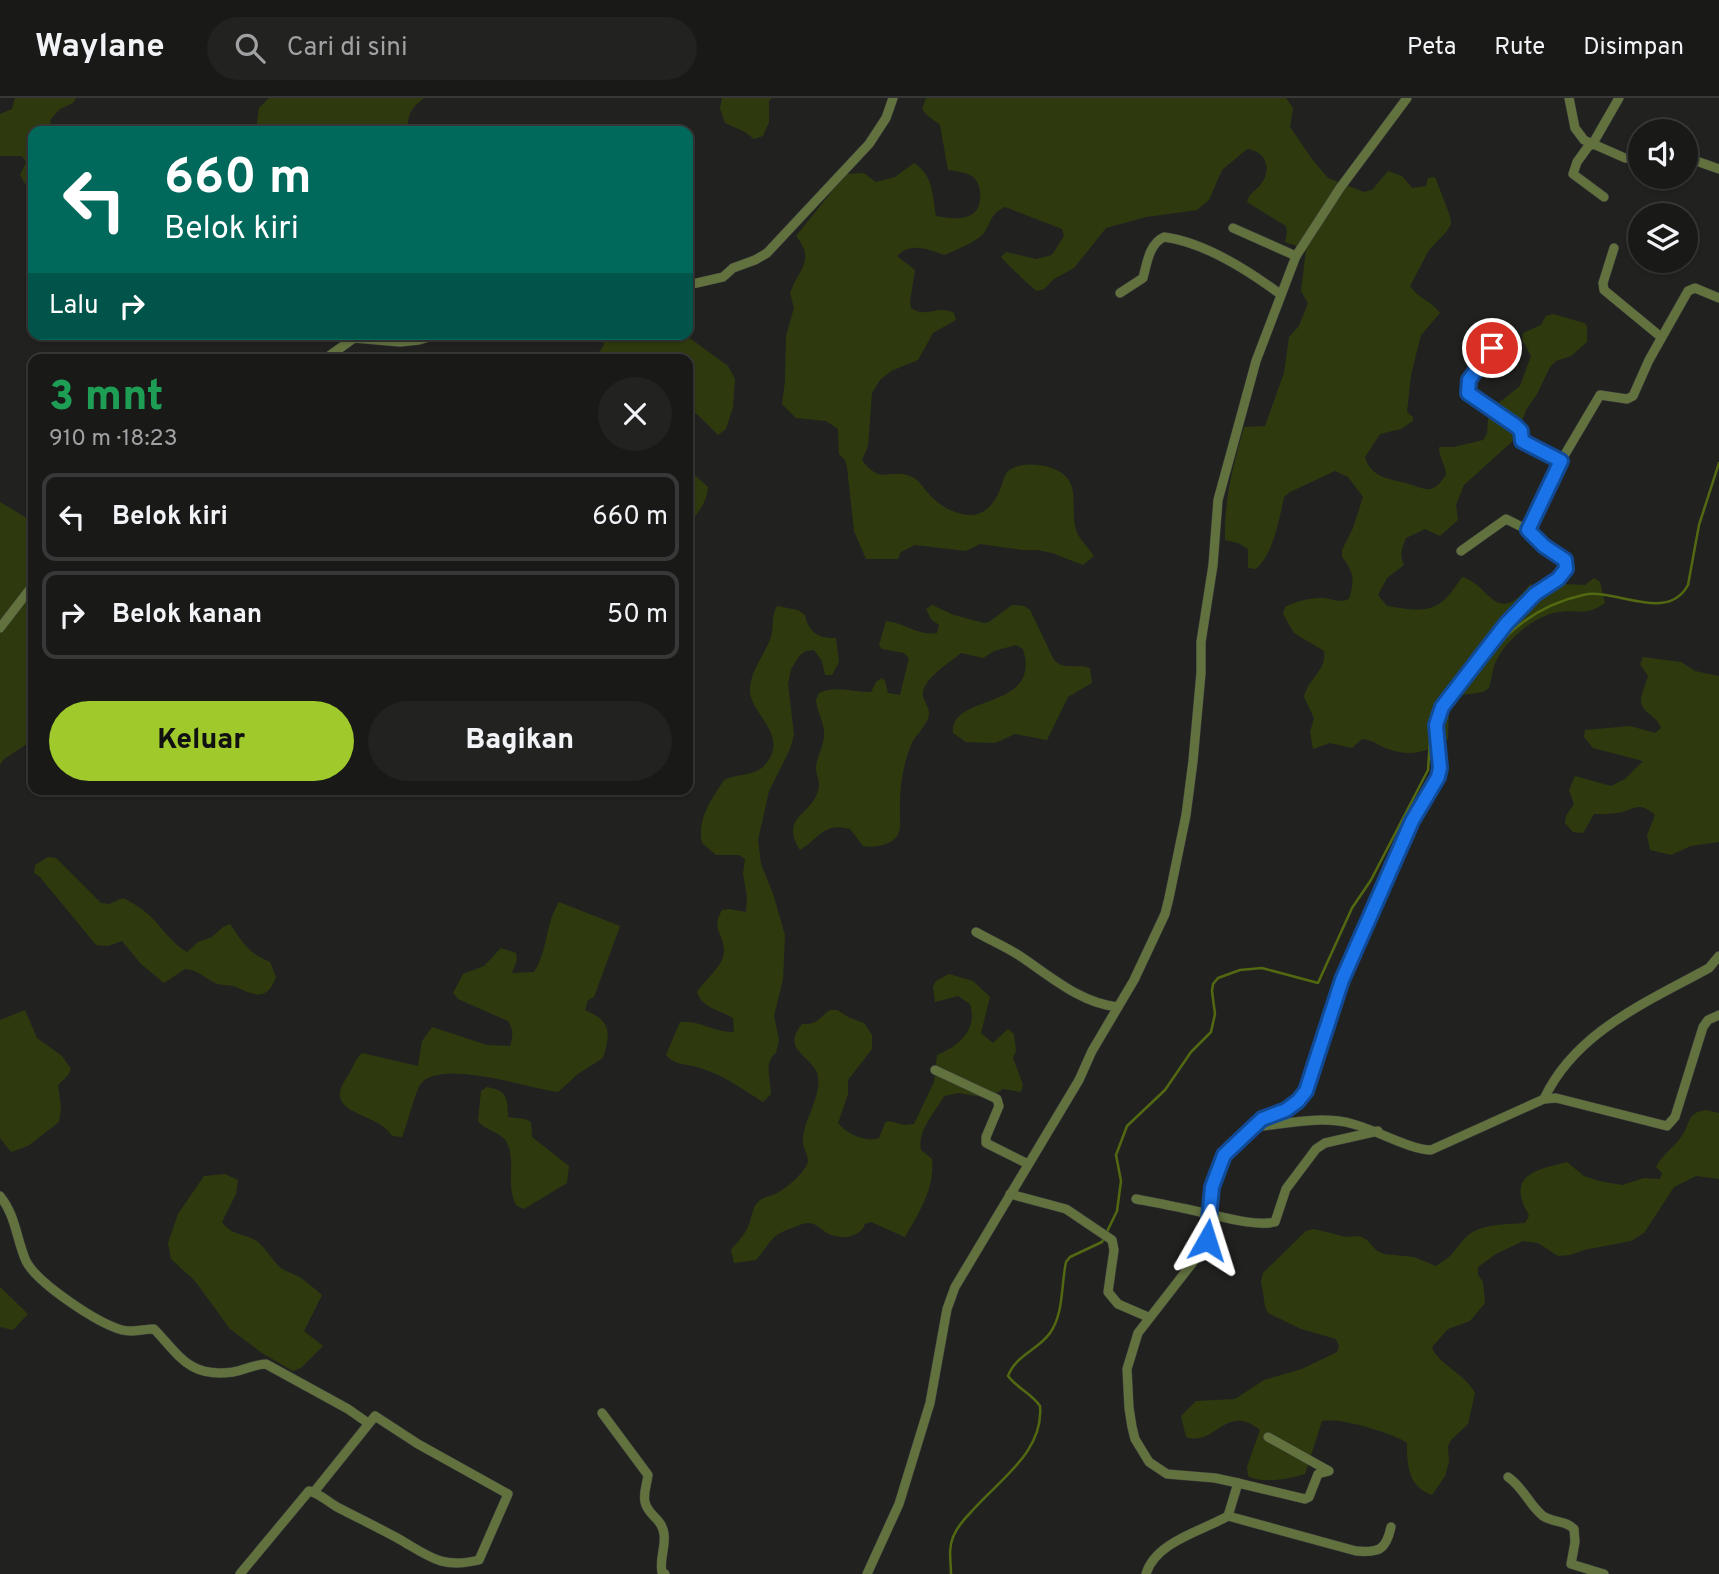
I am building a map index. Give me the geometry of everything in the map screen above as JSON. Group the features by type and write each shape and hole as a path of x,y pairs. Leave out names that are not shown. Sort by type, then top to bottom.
{"street":[{"path":"693,284 723,277 733,268 766,253 869,144 886,118 893,98"},
{"path":"867,1574 899,1504 927,1413 947,1309 955,1287 1079,1080 1134,980 1165,914 1186,815 1193,761 1201,642 1213,565 1219,492 1249,384 1296,256 1340,188 1407,98"},
{"path":"1569,98 1574,128 1580,137 1628,159"},
{"path":"1604,197 1573,174 1577,162 1619,98"},
{"path":"1698,162 1719,169"},
{"path":"1233,228 1296,256"},
{"path":"1120,293 1142,279 1153,246 1164,237 1197,247 1220,258 1256,276 1280,294"},
{"path":"1614,248 1603,283 1604,290 1661,337"},
{"path":"1528,530 1561,461 1600,395 1627,399 1633,396 1661,337 1690,289 1702,290 1719,298"},
{"path":"1502,330 1469,380 1468,393 1516,426 1521,431 1522,441 1561,461"},
{"path":"332,354 351,340"},
{"path":"377,340 419,340"},
{"path":"1268,1437 1329,1471 1318,1474 1310,1497 1305,1499 1215,1478 1167,1474 1149,1462 1135,1438 1129,1408 1127,1369 1138,1333 1148,1317 1201,1255 1207,1240 1212,1187 1224,1155 1262,1119 1281,1113 1294,1105 1306,1091 1342,980 1412,821 1438,777 1440,768 1436,725 1442,707 1506,624 1535,594 1558,579 1565,572 1567,565 1565,560 1544,546 1528,530 1506,519 1461,551"},
{"path":"0,628 28,591"},
{"path":"976,932 1018,954 1071,991 1118,1007"},
{"path":"1544,1099 1554,1076 1600,1030 1709,968 1719,957"},
{"path":"1254,1126 1329,1120 1349,1122 1378,1131 1417,1149 1437,1149 1544,1099 1566,1099 1667,1126 1675,1118 1703,1027 1708,1020 1719,1015"},
{"path":"935,1070 997,1099 999,1106 986,1143 1028,1164"},
{"path":"1136,1199 1222,1218 1262,1224 1275,1222 1286,1189 1316,1150 1325,1143 1378,1131"},
{"path":"1010,1194 1066,1209 1112,1240 1114,1250 1108,1292 1118,1304 1148,1317"},
{"path":"0,1196 11,1211 26,1260 33,1272 53,1291 121,1330 154,1329 189,1366 219,1372 266,1364 338,1403 368,1423"},
{"path":"602,1413 648,1475 645,1502 661,1521 665,1548 660,1562 665,1574"},
{"path":"240,1574 307,1493 314,1492 426,1557 448,1563 479,1560 508,1494 418,1444 375,1416 314,1492"},
{"path":"1508,1477 1525,1493 1534,1509 1552,1521 1568,1523 1574,1529 1575,1542 1571,1563 1604,1574"},
{"path":"1228,1516 1238,1483"},
{"path":"1146,1574 1150,1564 1163,1549 1228,1516 1356,1551 1369,1552 1385,1545 1391,1527"}],"green space":[{"path":"15,98 76,98 50,120 52,126 28,126 28,189 20,175 26,162 22,156 0,156 0,114 12,109"},
{"path":"269,98 424,98 411,112 408,126 257,126 259,108"},
{"path":"722,98 772,98 769,101 769,122 763,136 754,139 725,123 720,108"},
{"path":"926,98 1286,98 1293,108 1290,127 1328,178 1364,192 1372,190 1388,171 1402,176 1412,188 1426,186 1428,178 1435,177 1451,224 1429,250 1410,286 1440,313 1421,335 1411,375 1407,412 1413,417 1413,421 1401,429 1380,434 1365,457 1372,470 1383,477 1423,488 1435,487 1446,475 1439,447 1454,447 1483,440 1487,434 1488,419 1496,405 1520,386 1531,356 1522,340 1523,333 1541,325 1546,316 1553,314 1584,323 1587,326 1587,342 1571,356 1556,361 1550,367 1526,410 1516,438 1464,485 1456,505 1458,520 1440,536 1425,529 1406,538 1401,554 1404,565 1387,578 1378,595 1387,606 1431,608 1446,598 1462,577 1472,581 1494,600 1509,603 1530,584 1550,590 1563,584 1585,585 1594,578 1600,582 1605,603 1587,611 1548,614 1520,632 1498,657 1489,688 1483,692 1456,696 1449,710 1448,739 1434,747 1405,753 1362,739 1352,748 1330,743 1313,749 1310,732 1314,718 1304,697 1323,664 1324,651 1294,633 1283,614 1285,607 1306,600 1349,599 1352,577 1342,557 1342,550 1353,528 1363,497 1348,477 1335,471 1290,492 1284,497 1271,547 1255,569 1248,568 1248,549 1225,540 1230,483 1244,427 1265,426 1284,373 1289,337 1299,326 1308,303 1301,291 1306,249 1285,242 1286,226 1247,202 1265,178 1267,166 1263,157 1247,149 1222,170 1209,200 1197,210 1146,217 1106,228 1074,268 1054,279 1044,289 1034,289 1001,257 1006,252 1036,259 1052,255 1064,236 1062,229 1005,207 994,215 981,236 944,255 914,248 897,256 915,270 911,308 922,312 948,311 954,313 956,320 933,333 918,360 891,371 880,380 872,393 868,446 862,460 880,474 903,474 913,478 943,506 966,515 982,512 994,502 1007,472 1013,468 1035,465 1057,471 1068,479 1073,492 1076,530 1094,556 1083,565 1052,553 980,544 966,551 915,545 901,552 898,559 866,559 854,531 847,467 839,454 838,429 826,421 796,418 782,404 786,336 794,308 790,293 805,258 805,252 796,236 846,174 864,173 876,182 895,177 914,163 929,180 936,216 961,218 974,213 980,202 978,183 970,175 948,170 940,125 922,109"},
{"path":"603,340 692,340 728,366 735,379 733,407 726,429 718,435 693,412 693,354 598,354 604,345"},
{"path":"693,474 708,487 706,498 693,518"},
{"path":"0,502 28,521 28,743 4,759 0,765"},
{"path":"932,605 954,615 984,623 1012,605 1024,606 1030,610 1054,660 1062,665 1090,668 1092,683 1068,697 1047,740 1015,734 995,743 966,742 953,733 956,720 965,711 1008,692 1020,683 1025,669 1023,649 1016,645 994,651 983,658 961,653 932,677 923,690 929,716 911,745 905,762 900,829 897,836 886,844 867,847 863,846 850,829 834,828 822,832 800,850 793,829 817,794 819,784 816,768 824,731 816,700 819,693 838,689 871,692 876,682 882,678 888,693 900,695 909,658 904,653 882,649 879,645 886,621 923,633 937,633 939,625 931,619 926,609"},
{"path":"777,606 798,610 805,615 815,633 836,638 839,662 832,675 825,675 822,661 814,650 806,651 791,669 788,684 794,735 769,791 758,840 761,864 785,935 783,979 774,1016 779,1040 769,1067 771,1094 763,1102 724,1078 707,1070 676,1062 666,1055 680,1022 734,1032 733,1018 707,1005 697,992 718,967 723,955 718,926 722,910 746,912 747,897 743,874 745,859 739,855 716,855 702,843 701,834 706,810 724,780 760,769 771,755 772,736 752,701 750,685 771,637"},
{"path":"1643,657 1681,662 1695,671 1719,676 1719,842 1691,846 1671,855 1650,850 1647,835 1655,815 1640,807 1618,813 1594,814 1583,833 1573,832 1565,823 1574,804 1569,790 1575,776 1611,786 1625,779 1643,761 1593,748 1584,737 1585,730 1630,726 1655,733 1661,728 1641,704 1648,676 1640,664"},
{"path":"48,857 56,858 101,903 109,904 123,898 140,908 187,952 198,942 212,937 230,924 251,951 270,962 276,977 273,985 265,993 249,993 233,986 217,984 197,972 185,969 164,983 141,964 122,941 108,946 96,945 34,873 35,865"},
{"path":"559,902 620,926 594,997 588,1000 585,1010 600,1018 607,1028 603,1058 578,1074 558,1092 465,1074 430,1077 418,1089 402,1137 392,1136 385,1128 346,1106 341,1099 341,1090 362,1053 418,1066 422,1041 432,1027 487,1045 510,1046 512,1033 508,1021 458,999 453,993 463,974 484,966 501,948 516,953 517,960 512,973 534,972"},
{"path":"949,974 973,981 990,997 981,1033 993,1043 1008,1029 1014,1034 1016,1051 1013,1058 1023,1085 1021,1092 1003,1089 989,1098 958,1093 944,1096 928,1122 920,1143 921,1150 932,1159 931,1180 925,1200 905,1237 871,1222 854,1235 843,1237 806,1223 775,1237 756,1260 734,1263 731,1250 744,1235 757,1203 790,1184 807,1165 804,1132 816,1098 818,1081 817,1073 795,1046 796,1033 802,1024 815,1022 830,1010 837,1010 864,1023 872,1035 872,1049 848,1080 848,1094 838,1123 857,1136 879,1138 888,1121 914,1124 934,1082 937,1055 953,1047 969,1029 972,1013 970,1004 958,996 935,1002 933,987 936,981"},
{"path":"25,1010 37,1038 62,1056 71,1069 58,1085 61,1107 59,1122 28,1146 11,1152 0,1138 0,1020"},
{"path":"487,1087 499,1090 505,1096 508,1117 531,1122 532,1137 569,1166 567,1183 524,1209 517,1206 513,1199 511,1160 506,1140 478,1121 481,1091"},
{"path":"1706,1110 1719,1113 1719,1179 1696,1176 1674,1187 1644,1233 1631,1241 1558,1256 1538,1243 1523,1241 1496,1254 1478,1267 1485,1303 1470,1321 1448,1329 1432,1347 1439,1359 1465,1380 1475,1393 1468,1424 1451,1440 1445,1476 1432,1495 1418,1487 1410,1474 1407,1443 1365,1427 1322,1421 1305,1474 1276,1480 1261,1480 1248,1476 1247,1467 1260,1430 1248,1423 1229,1423 1205,1436 1186,1437 1181,1416 1196,1401 1235,1399 1264,1380 1302,1369 1337,1352 1339,1346 1336,1339 1301,1329 1268,1313 1265,1306 1261,1281 1263,1273 1306,1231 1314,1229 1346,1237 1360,1236 1384,1254 1414,1257 1436,1266 1450,1256 1471,1233 1493,1226 1525,1223 1529,1216 1522,1200 1522,1183 1534,1172 1567,1162 1584,1176 1599,1181 1622,1185 1644,1178 1660,1179 1662,1173 1656,1167 1659,1162 1684,1133 1691,1117"},
{"path":"225,1174 238,1180 236,1194 222,1222 226,1227 259,1243 281,1268 301,1278 322,1295 304,1331 323,1346 301,1368 293,1371 262,1353 230,1329 195,1281 171,1259 168,1243 178,1214 204,1176"},
{"path":"0,1287 28,1314 13,1330 0,1327"}],"waterway":[{"path":"1465,682 1476,674 1501,642 1519,626 1560,602 1596,594 1654,603 1667,602 1679,596 1688,585 1699,525 1719,463"},
{"path":"951,1574 951,1546 957,1530 1018,1464 1035,1437 1040,1406 1008,1376 1016,1363 1045,1339 1055,1325 1066,1262 1070,1257 1102,1242 1117,1211 1121,1181 1116,1155 1127,1126 1165,1090 1191,1052 1211,1032 1215,1014 1212,991 1218,978 1240,970 1262,968 1318,983 1352,908 1371,880 1428,770 1432,713 1439,700 1450,690"}],"route":[{"path":"1207,1240 1212,1187 1228,1148 1262,1119 1281,1113 1294,1105 1306,1091 1342,980 1412,821 1438,777 1440,768 1436,725 1442,707 1506,624 1535,594 1563,575 1566,569 1565,560 1544,546 1528,530 1561,461 1522,441 1521,431 1516,426 1468,393 1469,380 1492,348"}]}
